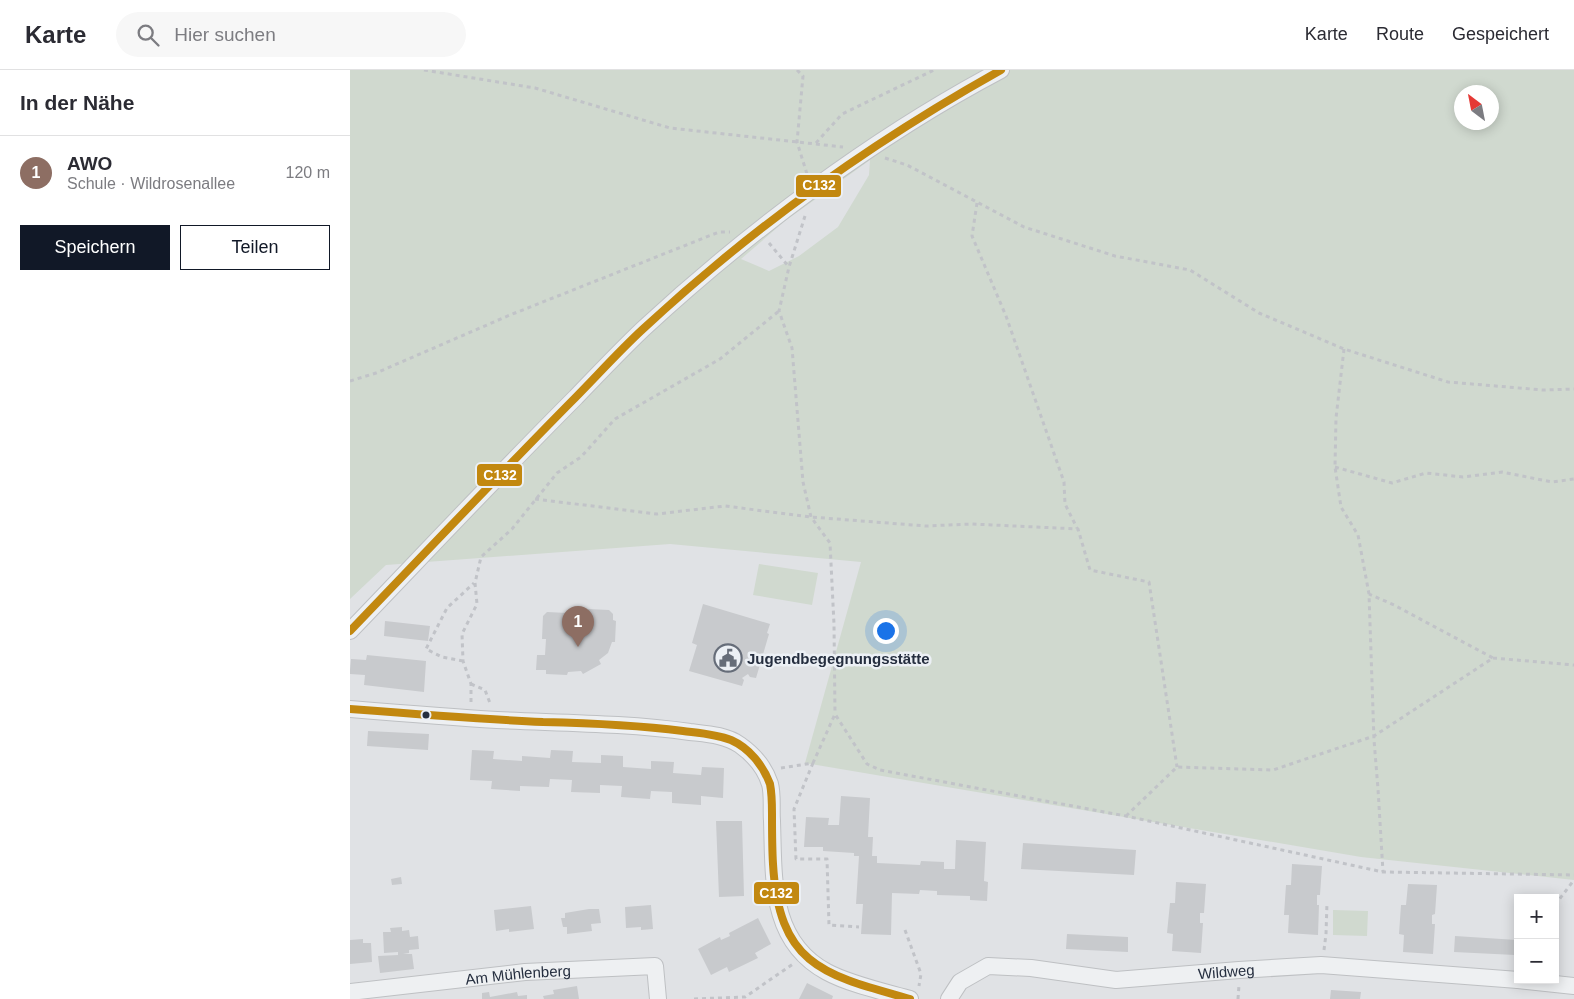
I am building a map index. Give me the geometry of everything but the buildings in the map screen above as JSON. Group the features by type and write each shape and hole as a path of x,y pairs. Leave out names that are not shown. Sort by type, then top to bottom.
{"street":[{"path":"350,631 542,431 643,330 702,277 812,190 867,151 930,110 1000,70"},
{"path":"350,709 496,720 655,727 722,736 740,744 765,771 770,786 774,877 778,911 791,940 804,955 827,972 855,982 914,995"},
{"name":"Wildweg","path":"949,999 960,982 988,966 1031,968 1116,980 1321,965 1514,980"},
{"name":"Am Mühlenberg","path":"350,992 525,972 655,966 658,999"},
{"name":"Wildweg","path":"1555,984 1574,986"}],"path":[{"path":"424,70 535,88 670,128 816,143 867,151 907,164 1024,227 1115,256 1190,270 1259,313 1344,349 1448,382 1543,390 1574,389"},
{"path":"797,70 804,76 797,142"},
{"path":"816,143 842,114 934,70"},
{"path":"977,203 972,236 1006,316 1064,482 1065,504 1078,529 1090,570 1149,582 1177,767"},
{"path":"350,381 376,373 510,315 719,232 758,232 789,267 779,311 792,348 803,482 811,517 830,543 834,624 835,714 794,809 796,858 827,859 829,925 859,927"},
{"path":"470,718 471,684 463,661 462,634 477,604 474,583 481,557 512,529 557,473 581,456 615,418 720,359 779,311"},
{"path":"1344,349 1336,418 1335,467 1341,507 1358,535 1369,594 1374,736 1383,872"},
{"path":"1335,467 1392,484 1426,473 1464,477 1502,472 1552,482 1574,479"},
{"path":"535,499 657,514 725,506 811,517 926,526 972,524 1078,529"},
{"path":"463,661 442,657 426,649 447,608 474,583"},
{"path":"1369,594 1394,605 1494,658 1574,665"},
{"path":"1126,816 1177,767 1273,770 1374,736 1494,658"},
{"path":"471,684 485,690 496,720"},
{"path":"835,714 867,764 880,770 1126,816 1383,872 1574,875"},
{"path":"770,786 781,767 813,763"},
{"path":"1559,899 1574,880"},
{"path":"1326,934 1327,903"},
{"path":"905,930 921,974 914,995"},
{"path":"694,999 745,997 804,955"}],"shaded area":[{"path":"350,70 1574,70 1574,880 1361,857 805,763 861,562 670,544 386,565 350,599","holes":["870,160 869,175 838,227 799,256 769,271 741,259 785,221"]},
{"path":"759,564 818,573 812,605 753,595"},
{"path":"1333,910 1368,911 1367,936 1333,935"}],"transit line":[{"name":"C132","path":"350,631 616,356 684,292 727,256 814,189 906,127 1001,70"},
{"name":"C132","path":"350,709 648,727 719,736 738,743 755,758 770,784 773,864 777,898 785,925 796,945 812,961 830,973 910,999"}],"place":[{"name":"AWO","path":"578,647"},
{"name":"Jugendbegegnungsstätte","path":"728,658"}]}
